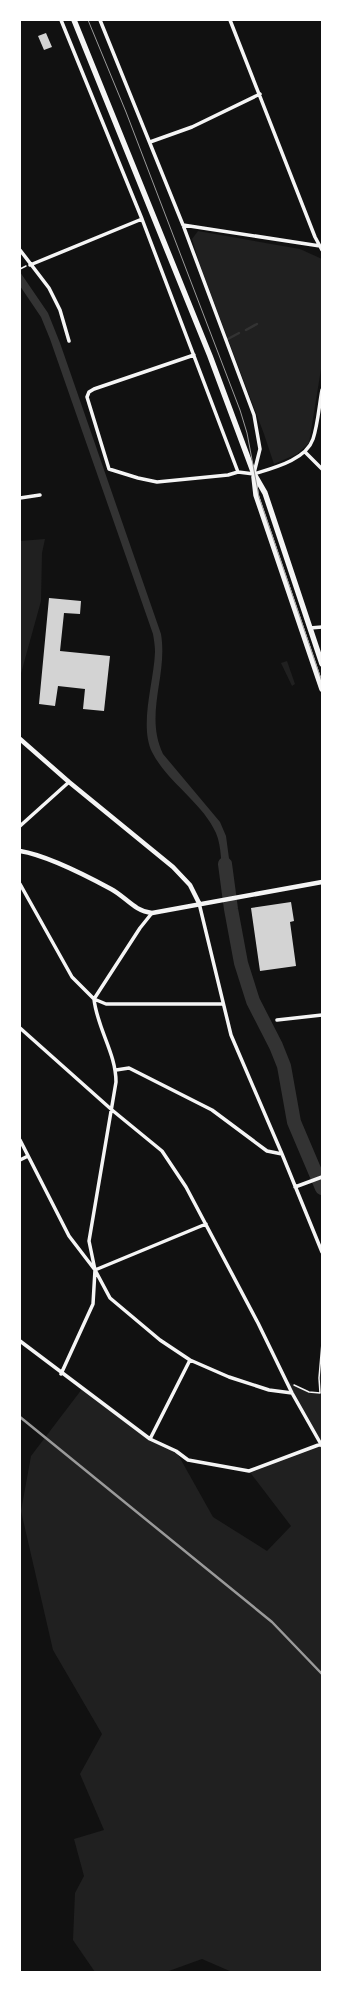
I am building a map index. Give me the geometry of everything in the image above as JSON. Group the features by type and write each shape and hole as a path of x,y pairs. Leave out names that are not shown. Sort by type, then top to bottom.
{"main road":[{"path":"74,20 210,356 254,474 265,493 322,664"},
{"path":"254,474 256,495 322,688"}],"street":[{"path":"61,20 142,219 238,472"},
{"path":"100,20 183,225 254,415 260,449 254,474"},
{"path":"230,20 321,248"},
{"path":"150,142 192,128 260,94"},
{"path":"30,265 142,219"},
{"path":"183,225 321,248"},
{"path":"20,250 48,288 60,310 69,341"},
{"path":"194,355 89,392 87,397 109,469 138,478 158,482 228,475 238,472 254,474 276,466 304,452 313,440 322,390"},
{"path":"304,452 322,469"},
{"path":"20,498 40,495"},
{"path":"310,628 322,627"},
{"path":"20,739 69,782 173,868 190,885 199,903 231,1035 322,1252"},
{"path":"20,826 69,782"},
{"path":"20,851 40,856 111,889 141,911 152,913 199,903 322,882"},
{"path":"20,884 72,977 94,999 106,1004 223,1004"},
{"path":"61,1374 93,1304 95,1270 89,1241 112,1110 116,1070 95,1012 94,999 140,928 152,913"},
{"path":"277,1020 322,1015"},
{"path":"20,1028 112,1110 162,1151 186,1186 292,1393 321,1445 249,1470 188,1460 176,1451 150,1439 61,1374 20,1341"},
{"path":"116,1070 129,1068 205,1107 267,1151 282,1154"},
{"path":"20,1140 69,1236 95,1270 110,1298 160,1340 190,1360 229,1377 269,1390 292,1393"},
{"path":"20,1160 28,1156"},
{"path":"295,1187 322,1177"},
{"path":"95,1270 206,1224"},
{"path":"150,1439 190,1360"}],"path":[{"path":"286,1380 304,1390 320,1393 319,1378 322,1343"}],"shaded area":[{"path":"198,231 300,249 322,259 322,363 309,443 297,454 274,464 200,265 192,239"},
{"path":"20,272 48,313 60,343 161,634 162,665 156,710 156,724 158,739 163,754 220,822 226,836 232,881 223,882 218,839 210,822 159,763 152,752 148,741 148,703 155,652 153,634 50,339 41,317 20,286"},
{"path":"45,539 42,553 41,601 20,677 20,541"},
{"path":"287,661 295,684 292,686 281,663"},
{"path":"322,1343 322,1972 232,1972 202,1959 166,1972 95,1972 73,1940 75,1893 84,1876 74,1839 104,1830 80,1774 102,1734 53,1650 21,1511 31,1456 82,1389 150,1439 176,1451 213,1517 267,1551 291,1526 249,1471 321,1444 286,1380 311,1393 320,1393 319,1378"}],"building":[{"path":"46,33 52,47 44,50 38,36"},
{"path":"49,598 81,601 80,614 64,613 60,651 110,656 104,711 83,709 85,689 58,686 55,706 39,704"},
{"path":"291,902 294,921 290,922 296,966 260,971 251,908"}],"waterway":[{"path":"246,330 257,324"},
{"path":"226,340 239,333"},
{"path":"225,864 231,909 241,963 253,1001 276,1046 284,1066 294,1122 322,1188"}],"tram line":[{"path":"88,20 126,112 240,410 247,433 259,497 322,682"}],"railway":[{"path":"20,1417 272,1622 322,1674"}]}
